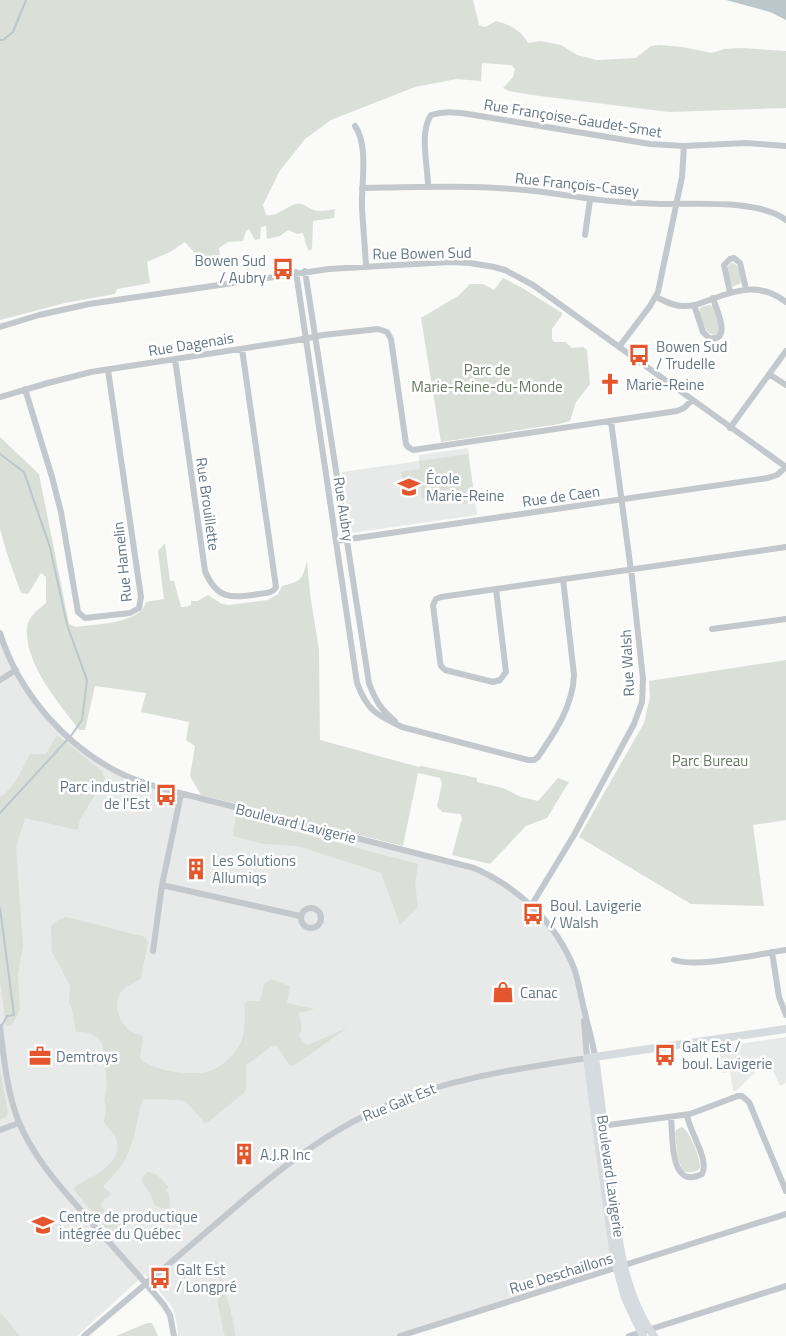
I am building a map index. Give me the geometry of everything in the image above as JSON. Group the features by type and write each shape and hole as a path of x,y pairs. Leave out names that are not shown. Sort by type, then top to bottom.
{"main road":[{"name":"Rue Galt Est","path":"591,1058 786,1028"},
{"name":"Boulevard Lavigerie","path":"591,1058 616,1268 625,1298 642,1334"},
{"name":"Boulevard Lavigerie","path":"600,1126 624,1266 633,1298 652,1333"}],"street":[{"name":"Rue Françoise-Gaudet-Smet","path":"428,187 426,123 431,115 440,112 460,112 650,144 684,146 746,143 786,146"},
{"path":"355,126 362,144 366,266"},
{"path":"619,347 656,297 683,171 684,146"},
{"name":"Rue François-Casey","path":"362,188 428,187 523,190 590,200 716,204 763,209 776,213 786,220"},
{"path":"585,235 590,200"},
{"path":"730,292 724,265 730,259 737,259 740,263 746,289"},
{"name":"Rue Bowen Sud","path":"0,327 39,315 89,304 296,272 366,266 461,262 494,267 533,285 786,467"},
{"name":"Rue Aubry","path":"305,271 369,683 374,698 383,711 402,727"},
{"name":"Rue Aubry","path":"296,272 357,682 362,697 368,706 383,719 402,727 534,760 558,728 574,688 563,579"},
{"path":"656,297 678,306 694,305 730,292 746,289 771,294 786,302"},
{"path":"694,305 705,334 712,339 717,338 721,335 722,328 713,298"},
{"name":"Rue Dagenais","path":"0,397 70,377 108,370 315,336 378,329 387,332 390,339 406,444 410,449 423,450 611,421"},
{"name":"Rue Brouillette","path":"175,359 205,571 211,584 228,596 240,597 269,593 275,590 276,587 242,349"},
{"path":"730,428 786,351"},
{"name":"Rue Hamelin","path":"25,389 61,512 78,612 85,618 91,618 130,612 139,608 141,598 108,370"},
{"path":"769,374 786,385"},
{"path":"611,421 677,411 684,408 692,400"},
{"name":"Rue Walsh","path":"531,906 574,835 634,724 641,707 643,679 631,568 611,421"},
{"name":"Rue de Caen","path":"336,541 768,478 777,475 786,467"},
{"path":"496,589 506,672 503,677 493,682 445,670 440,662 433,605 441,597 631,568 786,547"},
{"path":"712,629 786,619"},
{"name":"Boulevard Lavigerie","path":"0,633 16,670 52,721 79,746 124,774 156,787 181,794 474,868 514,891 531,906 550,928 570,958 584,1010 591,1058"},
{"path":"0,680 16,670"},
{"path":"153,951 162,885 181,794"},
{"path":"162,885 300,916"},
{"path":"674,960 696,963 786,950"},
{"path":"772,952 779,997 786,1015"},
{"path":"0,1027 7,1080 19,1123 36,1154 59,1186 168,1310 172,1320 174,1336"},
{"name":"Rue Galt Est","path":"84,1336 283,1167 322,1139 352,1122 396,1102 449,1083 491,1073 591,1058"},
{"path":"600,1126 687,1115 703,1111 738,1096 746,1098 786,1191"},
{"path":"672,1117 677,1167 681,1174 688,1178 702,1174 704,1167 702,1155 690,1128 687,1115"},
{"path":"0,1130 19,1123"},
{"name":"Rue Deschaillons","path":"400,1336 786,1214"},
{"path":"629,1336 652,1333 786,1286"}],"shaded area":[{"path":"726,0 786,0 786,20 770,12"},
{"name":"École Marie-Reine","path":"468,448 477,515 351,533 342,472 419,461 419,455"},
{"path":"0,633 14,667 52,721 99,760 142,782 489,875 531,906 569,958 584,1010 619,1266 399,1336 178,1336 176,1318 172,1307 145,1274 77,1336 2,1336 0,1332"},
{"path":"786,1037 786,1083 780,1086 768,1060 736,1091 733,1091 730,1072 722,1073 719,1047"}],"green space":[{"path":"0,0 473,0 479,25 485,27 496,21 501,22 519,32 528,43 540,41 561,45 577,55 597,60 636,58 651,46 659,45 712,53 724,49 741,48 786,51 786,108 669,112 532,95 509,91 503,88 513,77 515,69 511,65 482,63 481,81 456,79 415,87 331,120 305,139 279,172 263,205 266,215 277,213 296,204 302,204 316,211 335,209 334,218 313,221 312,249 309,251 303,233 297,234 288,230 280,236 267,239 266,226 261,227 260,239 255,240 249,229 246,231 243,241 228,242 219,248 220,255 198,257 185,242 170,252 147,262 150,283 117,289 115,294 65,303 0,320"},
{"path":"731,263 738,268 741,283 732,287 727,268"},
{"name":"Parc de Marie-Reine-du-Monde","path":"503,278 562,313 552,329 552,339 554,342 565,342 572,348 583,347 587,350 590,384 576,402 570,421 441,442 421,318 458,296 470,284 483,284 494,290"},
{"path":"713,306 719,325 718,333 714,335 706,329 699,311 701,307"},
{"path":"0,437 39,474 69,624 75,627 116,622 135,615 146,602 164,599 158,551 165,543 170,581 174,581 181,607 191,605 191,601 198,601 208,595 222,604 229,605 268,600 278,594 282,586 294,583 300,579 307,561 319,650 320,740 419,767 477,778 477,782 503,788 521,797 538,801 558,778 569,782 547,818 526,826 490,864 452,855 462,818 460,814 442,812 437,806 442,784 440,778 418,773 403,846 201,795 190,776 195,746 186,740 189,722 141,712 146,693 95,686 85,730 79,730 44,682 31,655 27,627 32,617 46,603 46,577 41,573 28,594 21,593 7,554 0,529"},
{"path":"468,454 475,502 462,504 461,498 457,496 448,499 447,497 434,497 434,499 425,502 425,499 422,499 420,484 409,485 409,491 404,492 401,472 420,469 419,461"},
{"name":"Parc Bureau","path":"786,660 786,820 753,825 764,906 691,904 579,837 644,723 650,697 649,681"},
{"path":"57,735 102,771 105,779 80,819 78,830 25,818 16,847 23,946 18,974 20,1009 12,1025 6,1026 0,981 0,797 14,783 30,754 46,754"},
{"path":"236,816 418,864 415,884 418,907 400,925 381,873 298,846 264,844 233,836"},
{"path":"66,917 145,937 148,943 141,978 121,992 117,1007 119,1017 128,1029 143,1036 140,1058 153,1066 174,1072 203,1073 215,1069 224,1063 236,1051 243,1038 245,1003 248,1001 259,1001 264,984 271,979 290,986 287,1003 314,1009 299,1013 302,1030 299,1034 302,1042 308,1045 347,1028 295,1065 290,1066 277,1046 272,1046 246,1065 246,1089 244,1093 208,1122 205,1123 186,1102 180,1100 143,1099 126,1158 103,1186 111,1194 101,1203 101,1206 115,1223 125,1219 129,1220 128,1227 124,1230 110,1233 74,1190 74,1187 97,1174 112,1162 118,1147 116,1138 104,1122 106,1107 104,1099 107,1079 102,1043 91,1034 76,1032 72,1009 69,1003 70,986 52,952 51,926 58,920"},
{"path":"0,1068 8,1113 6,1117 0,1120"},
{"path":"682,1127 691,1139 699,1158 700,1168 694,1172 683,1171 678,1159 675,1133 676,1130"},
{"path":"147,1172 156,1174 169,1187 166,1190 169,1194 170,1208 166,1209 155,1206 150,1193 143,1184 142,1178"},
{"path":"216,1258 233,1320 235,1336 225,1336 224,1333 218,1305 220,1279 215,1262"},
{"path":"0,1312 20,1336 0,1336"},
{"path":"147,1323 152,1323 158,1336 116,1336"}],"waterway":[{"path":"0,40 3,40 13,32 26,0"},
{"path":"0,454 24,472 50,547 67,625 87,680 82,720 71,736"},
{"path":"0,813 68,739"},
{"path":"0,908 14,1015 7,1016 1,1027"}],"place":[{"name":"Bowen Sud / Aubry","path":"283,269"},
{"name":"Bowen Sud / Trudelle","path":"639,355"},
{"name":"Marie-Reine","path":"610,384"},
{"name":"École Marie-Reine","path":"409,487"},
{"name":"Parc industriel de l'Est","path":"166,795"},
{"name":"Les Solutions Allumiqs","path":"196,869"},
{"name":"Boul. Lavigerie / Walsh","path":"533,914"},
{"name":"Canac","path":"503,992"},
{"name":"Galt Est / boul. Lavigerie","path":"665,1055"},
{"name":"Demtroys","path":"40,1056"},
{"name":"A.J.R Inc","path":"244,1154"},
{"name":"Centre de productique intégrée du Québec","path":"43,1225"},
{"name":"Galt Est / Longpré","path":"160,1278"}]}
